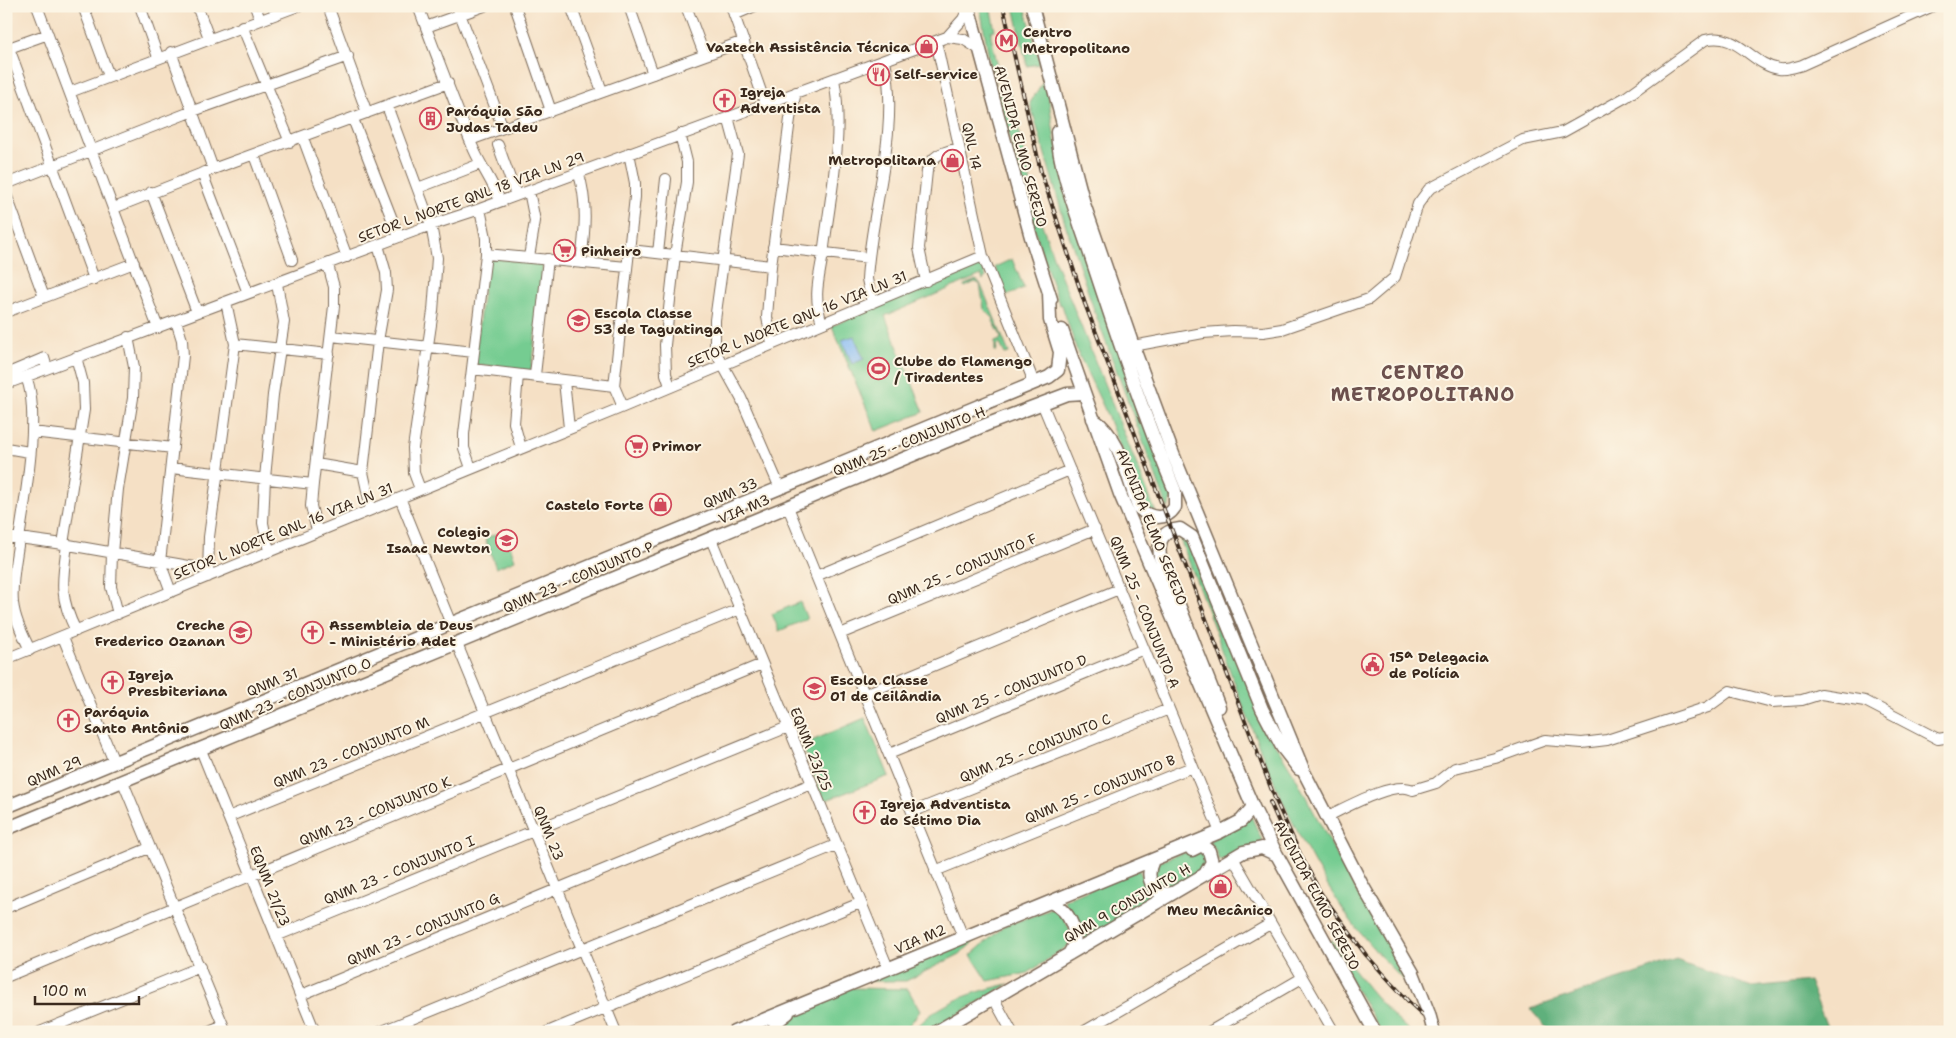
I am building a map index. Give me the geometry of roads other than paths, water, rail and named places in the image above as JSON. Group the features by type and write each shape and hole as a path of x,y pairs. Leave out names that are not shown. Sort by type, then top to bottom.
{"main road":[{"path":"1032,6 1084,204 1133,346 1210,546 1305,774 1360,883 1410,967 1429,1014 1434,1032"},
{"name":"AVENIDA ELMO SEREJO","path":"970,7 979,49 1031,237 1083,393 1120,494 1253,807 1277,855 1375,1032"},
{"path":"1060,117 1058,142 1079,221 1134,384 1175,490 1175,507 1169,514 1155,518 1139,508 1113,440 1104,427 1093,419"},
{"name":"QNM 33","path":"446,626 1031,385 1056,373 1060,363 1060,352 1050,320 1049,292"},
{"path":"988,424 1000,414 1024,404 1029,396 1031,385"},
{"path":"1042,404 1067,394 1083,393"},
{"name":"QNM 25 - CONJUNTO H","path":"788,507 988,424 1042,404"},
{"path":"869,474 862,468 865,460 894,447 910,435"},
{"path":"801,502 818,490 848,477 851,468 843,462"},
{"name":"VIA M3","path":"711,539 788,507"},
{"path":"642,567 634,562 634,556 665,542 684,528"},
{"path":"1230,752 1225,724 1160,557 1158,546 1161,537 1171,530 1180,528 1192,537 1262,709 1291,762 1305,774"},
{"name":"QNM 23 - CONJUNTO P","path":"457,644 711,539"},
{"path":"478,635 487,625 510,615 511,607 505,602"},
{"name":"QNM 31","path":"108,764 446,626"},
{"path":"378,675 369,671 370,662 403,649 419,637"},
{"name":"QNM 23 - CONJUNTO O","path":"201,750 378,675 457,644"},
{"path":"6,829 201,750 214,739 251,722 252,713 245,708"},
{"path":"61,806 55,801 55,794 87,780 108,764"},
{"name":"QNM 29","path":"6,807 108,764"},
{"path":"963,937 1220,832 1241,821 1253,807"},
{"path":"1184,847 1192,850 1202,845 1209,851 1212,858 1211,866 1203,875"},
{"name":"QNM 9 CONJUNTO H","path":"936,1032 1247,850 1258,848 1270,850 1277,855"},
{"path":"1153,860 1148,874 1152,886 1161,893 1173,893"},
{"path":"1050,902 1064,910 1076,935 1073,947 1068,954"},
{"name":"VIA M2","path":"734,1032 963,937"},
{"path":"772,1032 791,1009"}],"street":[{"path":"37,6 158,328"},
{"path":"83,6 109,76"},
{"path":"140,6 158,57"},
{"path":"197,6 209,38"},
{"path":"255,6 260,20"},
{"path":"70,92 171,52 298,6"},
{"path":"328,6 348,56 367,113"},
{"path":"418,6 480,164 492,181 500,201"},
{"path":"426,28 458,11 484,6"},
{"path":"515,6 551,111"},
{"path":"571,6 602,91"},
{"path":"630,6 653,74"},
{"path":"686,6 704,54"},
{"path":"755,6 733,10 765,103"},
{"path":"1133,346 1203,333 1263,332 1282,329 1369,299 1396,277 1418,204 1429,189 1523,140 1563,132 1626,97 1705,40 1714,38 1729,40 1773,68 1782,70 1802,64 1932,6"},
{"path":"947,37 963,19 970,7"},
{"path":"458,11 503,128"},
{"path":"242,26 290,142"},
{"path":"48,34 8,48 94,279"},
{"path":"947,37 962,39 979,49"},
{"name":"SETOR L NORTE QNL 18 VIA LN 29","path":"6,384 431,225 480,209 578,171 947,37"},
{"path":"470,140 744,40"},
{"name":"QNL 14","path":"936,41 983,256"},
{"path":"171,52 213,169"},
{"path":"6,184 193,111 348,56"},
{"path":"872,303 867,279 889,110 889,80 884,61"},
{"path":"822,323 816,297 823,253 838,120 834,79"},
{"path":"114,208 151,192 303,138 448,83"},
{"path":"772,343 767,317 771,266 790,119 796,92"},
{"path":"779,98 790,119"},
{"path":"387,106 431,225 436,250 437,275 413,448 414,473 420,489"},
{"path":"728,117 738,154 723,260 714,339 715,351 741,398 780,488"},
{"path":"353,119 398,238"},
{"path":"670,386 665,367 665,345 675,255 687,182 686,162 680,134"},
{"path":"303,138 347,257"},
{"path":"498,145 516,195"},
{"path":"926,281 919,248 927,171 929,163 936,155 959,148"},
{"path":"623,407 614,386 630,250 635,183 629,153"},
{"path":"254,155 292,260"},
{"path":"418,188 480,164"},
{"path":"578,171 585,197 586,214 580,262"},
{"path":"202,173 248,293"},
{"path":"658,253 666,179"},
{"path":"529,190 535,221 529,257"},
{"path":"151,192 197,312"},
{"path":"6,194 44,297"},
{"path":"471,468 464,448 464,434 486,254 486,238 480,209"},
{"path":"371,509 363,472 378,341 387,290 386,273 378,245"},
{"path":"773,248 869,258"},
{"path":"630,250 771,266"},
{"path":"486,254 627,267"},
{"path":"983,256 1031,375 1031,385"},
{"name":"SETOR L NORTE QNL 16 VIA LN 31","path":"6,659 171,592 207,573 269,551 623,407 983,256"},
{"path":"536,375 548,259"},
{"path":"6,312 134,263"},
{"path":"317,531 311,506 331,336 334,287 328,265"},
{"path":"269,551 263,523 265,478 284,322 277,284"},
{"path":"6,538 65,544 207,573 235,344 226,302"},
{"path":"171,592 160,562 183,356 182,340 176,321"},
{"path":"331,336 474,352"},
{"path":"118,614 111,587 112,553 118,489 134,376 128,337"},
{"path":"235,344 329,354"},
{"path":"76,357 84,397 62,578 63,597 67,612 76,631"},
{"path":"6,374 44,358 48,368"},
{"path":"472,369 518,375 536,375 564,381 614,386"},
{"path":"518,375 514,423 521,448"},
{"path":"26,377 33,411 32,432 13,602 16,616 30,650"},
{"path":"564,381 569,428"},
{"name":"QNM 25 - CONJUNTO A","path":"1042,404 1220,832"},
{"path":"32,432 173,448"},
{"path":"6,448 30,452"},
{"path":"316,464 363,472"},
{"path":"172,468 313,484"},
{"path":"816,576 1070,470"},
{"path":"400,498 446,626"},
{"path":"788,507 963,937"},
{"name":"QNM 25 - CONJUNTO F","path":"840,634 1095,529"},
{"name":"EQNM 23/25","path":"711,539 888,968"},
{"path":"865,694 1119,589"},
{"name":"QNM 23 - CONJUNTO M","path":"228,817 740,609"},
{"path":"63,637 108,764"},
{"name":"QNM 23","path":"457,644 616,1032"},
{"name":"QNM 25 - CONJUNTO D","path":"889,754 1144,649"},
{"name":"QNM 23 - CONJUNTO K","path":"6,977 509,771 762,664"},
{"path":"1326,817 1389,790 1408,787 1413,790 1430,786 1455,768 1495,758 1544,740 1582,743 1607,740 1708,707 1726,693 1732,691 1772,702 1802,700 1820,694 1865,702 1938,738 1950,737"},
{"name":"QNM 25 - CONJUNTO C","path":"912,812 1169,709"},
{"name":"QNM 23 - CONJUNTO I","path":"276,936 788,727"},
{"name":"EQNM 21/23","path":"201,750 316,1032"},
{"name":"QNM 25 - CONJUNTO B","path":"935,871 1192,767"},
{"path":"123,782 224,1028 207,1032"},
{"name":"QNM 23 - CONJUNTO G","path":"301,995 811,784"},
{"path":"380,1032 836,845"},
{"path":"6,908 149,848"},
{"path":"1232,858 1334,1032"},
{"path":"547,1032 860,903"},
{"path":"1083,1032 1270,924"},
{"path":"40,1032 200,967"},
{"path":"1209,1032 1302,978"},
{"path":"994,999 1010,1027"}],"water":[{"path":"854,336 864,359 852,364 842,340"}],"railway":[{"path":"1003,6 1041,172 1085,304 1276,801 1320,892 1366,955 1410,1003 1442,1032"},
{"path":"1270,802 1285,836"}],"place":[{"name":"Centro Metropolitano","path":"1007,40"},
{"name":"Vaztech Assistência Técnica","path":"926,47"},
{"name":"Self-service","path":"878,74"},
{"name":"Igreja Adventista","path":"724,100"},
{"name":"Paróquia São Judas Tadeu","path":"430,119"},
{"name":"Metropolitana","path":"952,160"},
{"name":"Pinheiro","path":"565,251"},
{"name":"Escola Classe 53 de Taguatinga","path":"578,321"},
{"name":"Clube do Flamengo / Tiradentes","path":"878,369"},
{"name":"Primor","path":"636,446"},
{"name":"Castelo Forte","path":"660,505"},
{"name":"Colegio Isaac Newton","path":"506,540"},
{"name":"Creche Frederico Ozanan","path":"241,633"},
{"name":"Assembleia de Deus - Ministério Adet","path":"313,633"},
{"name":"15ª Delegacia de Polícia","path":"1373,665"},
{"name":"Igreja Presbiteriana","path":"112,683"},
{"name":"Escola Classe 01 de Ceilândia","path":"814,688"},
{"name":"Paróquia Santo Antônio","path":"68,720"},
{"name":"Igreja Adventista do Sétimo Dia","path":"864,812"},
{"name":"Meu Mecânico","path":"1220,887"}],"district":[{"name":"CENTRO METROPOLITANO","path":"1423,383"}]}
